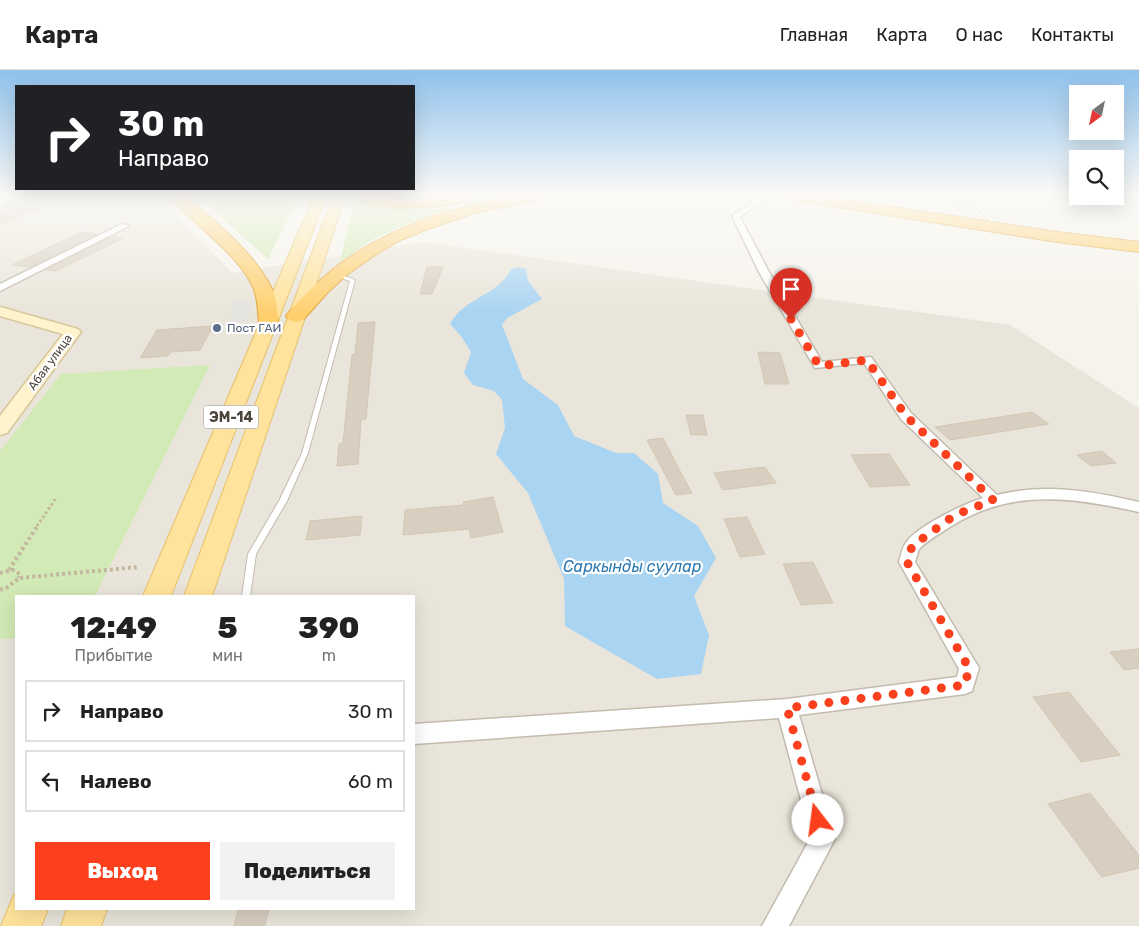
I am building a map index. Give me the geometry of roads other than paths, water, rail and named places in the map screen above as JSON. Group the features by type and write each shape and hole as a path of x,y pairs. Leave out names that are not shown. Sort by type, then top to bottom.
{"highway":[{"path":"216,234 262,286 266,301 268,325"},
{"path":"296,316 338,275 374,249 404,234"},
{"path":"1035,234 1139,246"},
{"path":"1069,234 1139,246"}],"main road":[{"name":"ЭМ-14","path":"157,595 304,234"},
{"name":"ЭМ-14","path":"198,595 326,234"},
{"path":"282,288 307,286"},
{"path":"21,926 28,910"},
{"path":"81,926 87,910"}],"street":[{"path":"0,288 110,234"},
{"path":"745,234 764,272 819,366 867,360 906,416 993,500"},
{"name":"Абая улица","path":"0,310 73,332 0,428"},
{"path":"415,734 787,708 965,685 969,668 907,562 912,546 955,515 993,500 1033,493 1069,493 1107,499 1139,507"},
{"path":"775,926 823,839 787,708"}],"lane":[{"path":"246,595 252,554 283,501 305,453 352,280 338,275"}],"water":[{"name":"Саркынды суулар","path":"518,267 526,269 528,281 542,299 507,318 502,325 523,379 558,405 574,436 616,453 634,453 658,474 663,503 698,526 716,558 694,596 709,635 701,674 657,679 565,626 564,579 528,493 496,454 505,428 502,400 494,391 473,385 464,373 471,352 461,336 450,324 464,308 498,285 511,269"}],"place":[{"name":"Пост ГАИ","path":"217,328"}]}
